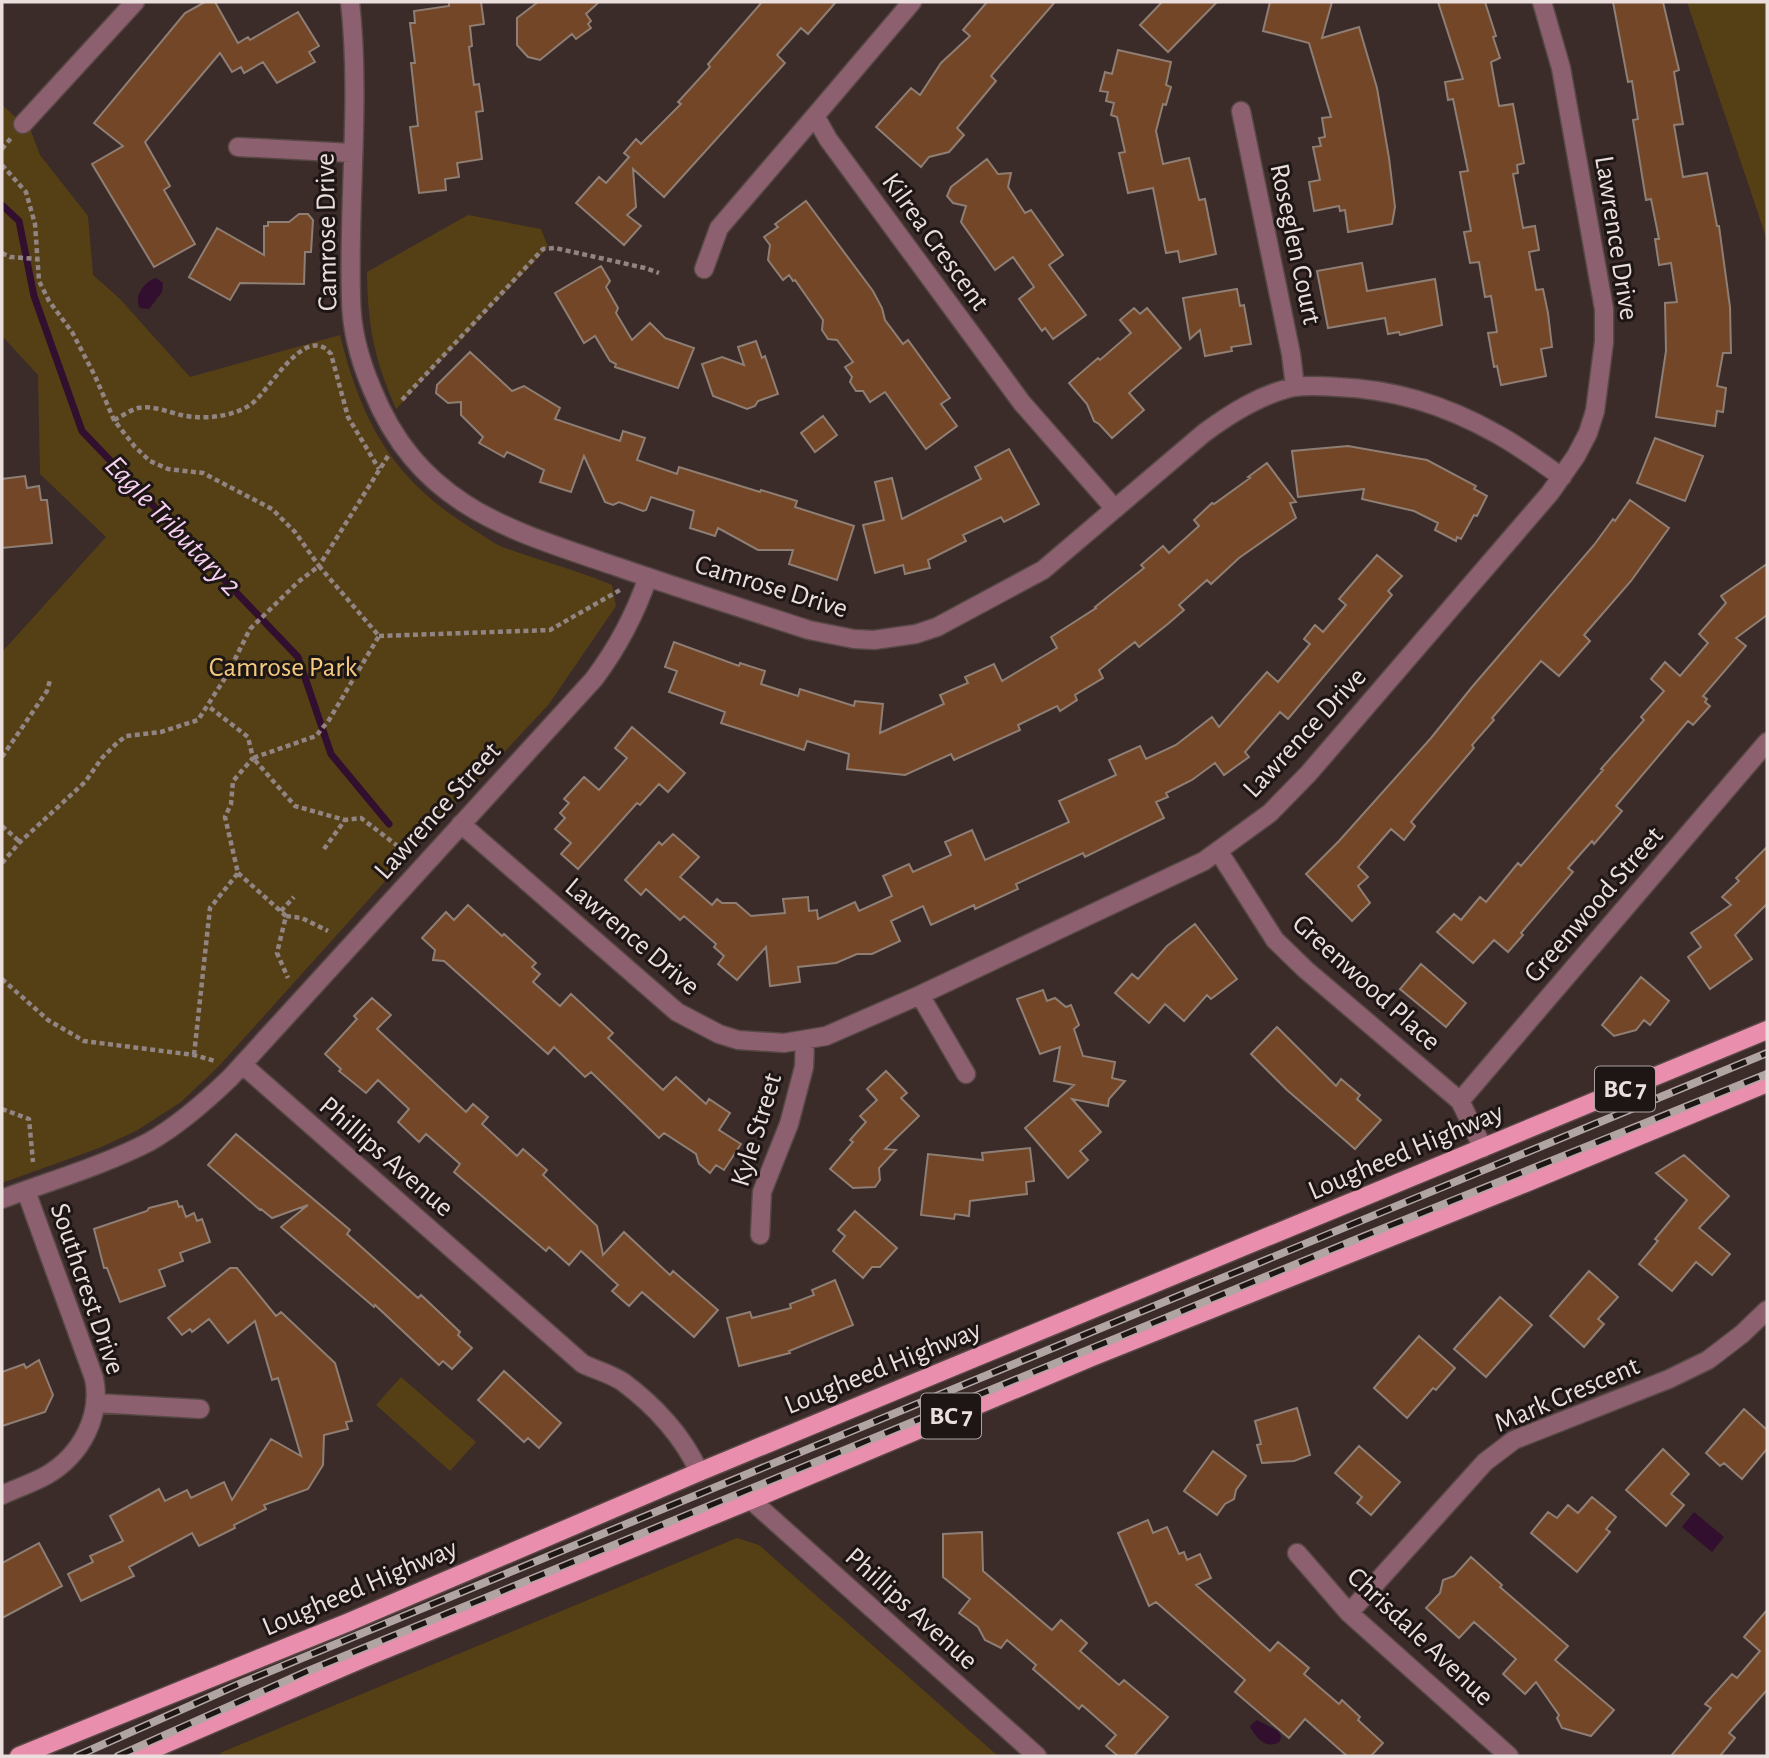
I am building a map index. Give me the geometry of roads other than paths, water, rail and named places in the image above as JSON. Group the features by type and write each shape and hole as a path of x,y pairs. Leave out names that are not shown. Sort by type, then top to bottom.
{"main road":[{"name":"Lougheed Highway","path":"19,1756 361,1617 699,1472 1767,1030"},
{"name":"BC 7","path":"137,1756 364,1658 1091,1357 1516,1188 1767,1083"}],"street":[{"path":"23,124 135,2"},
{"name":"Camrose Drive","path":"350,2 353,56 352,314 365,372 379,408 398,440 436,484 468,507 515,532 809,630 854,639 894,638 937,627 1026,581 1065,553 1222,420 1258,400 1295,387 1361,389 1427,403 1497,434 1562,477"},
{"path":"704,269 719,228 912,2"},
{"name":"Lawrence Drive","path":"461,824 677,1012 719,1034 758,1043 825,1036 1179,875 1219,852 1270,813 1309,774 1562,477 1588,433 1595,411 1604,342 1604,309 1561,68 1542,2"},
{"name":"Roseglen Court","path":"1241,111 1295,387"},
{"name":"Kilrea Crescent","path":"815,116 828,139 990,362 1022,403 1115,509"},
{"path":"238,147 352,153"},
{"name":"Lawrence Street","path":"243,1065 594,679 611,657 630,624 648,577"},
{"name":"Greenwood Street","path":"1460,1101 1767,742"},
{"name":"Greenwood Place","path":"1219,852 1263,923 1282,947 1460,1101 1483,1148"},
{"path":"920,995 966,1074"},
{"name":"Kyle Street","path":"760,1235 762,1192 789,1124 804,1067 804,1040"},
{"path":"2,1199 121,1155 150,1141 179,1123 243,1065"},
{"name":"Phillips Avenue","path":"243,1065 583,1364 621,1381 655,1409 691,1451 699,1472"},
{"name":"Southcrest Drive","path":"2,1495 45,1476 68,1459 87,1432 96,1404 94,1378 26,1191"},
{"name":"Mark Crescent","path":"1349,1613 1485,1462 1514,1440 1670,1379 1708,1360 1742,1334 1767,1310"},
{"name":"Southcrest Drive","path":"96,1404 200,1409"},
{"name":"Phillips Avenue","path":"751,1500 1037,1756"},
{"name":"Chrisdale Avenue","path":"1297,1553 1349,1613 1509,1756"}],"waterway":[{"name":"Eagle Tributary 2","path":"2,205 19,221 34,296 82,431 298,657 331,754 389,824"}],"railway":[{"path":"77,1756 239,1684 1767,1053"},
{"path":"118,1756 308,1671 1362,1237 1767,1074"}],"park label":[{"name":"Camrose Park","path":"283,668"}]}
